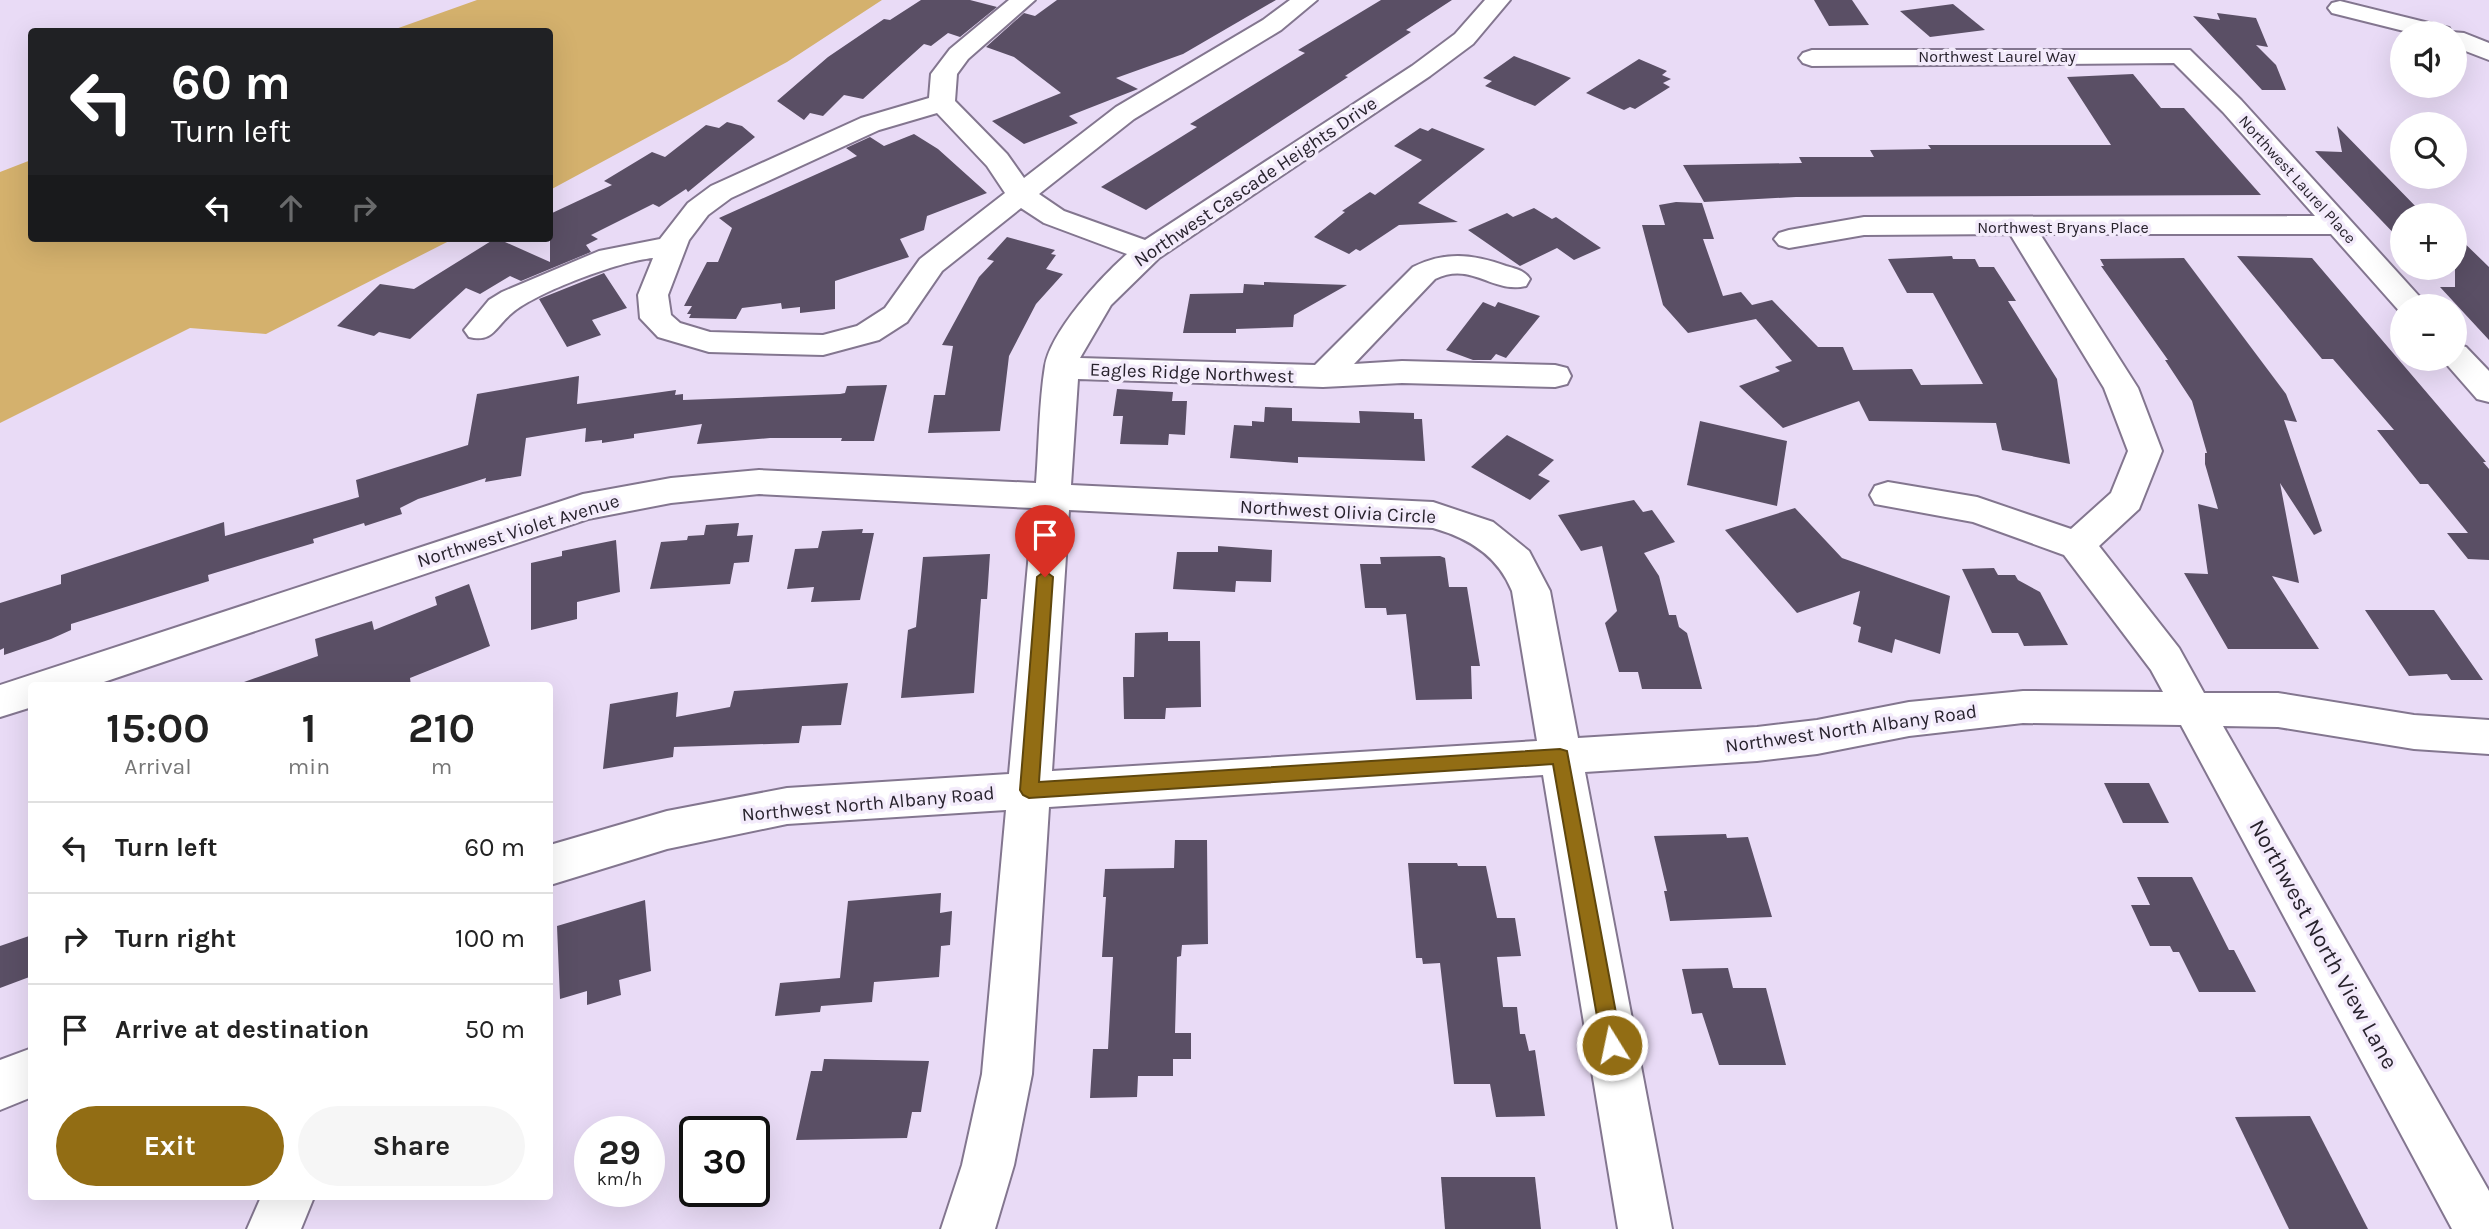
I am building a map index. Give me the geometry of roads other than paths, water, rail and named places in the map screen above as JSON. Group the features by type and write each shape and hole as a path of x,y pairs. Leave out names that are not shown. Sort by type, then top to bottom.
{"street":[{"path":"1023,0 959,54 944,74 942,103 997,160 1022,196 1054,218 1146,251"},
{"path":"942,103 870,124 739,181 698,209 685,224 671,248 653,295 656,317 669,330 709,342 823,345 868,333 896,315 932,265 1125,113 1272,25 1305,0"},
{"name":"Northwest Cascade Heights Drive","path":"968,1229 988,1166 1007,1074 1060,368 1072,337 1104,290 1146,251 1421,71 1464,39 1498,0"},
{"path":"2340,8 2392,21"},
{"path":"2467,43 2489,51"},
{"name":"Northwest Laurel Way","path":"1812,58 2181,55"},
{"name":"Northwest Laurel Place","path":"2181,55 2232,106 2401,294"},
{"name":"Northwest Bryans Place","path":"1789,239 1864,226 2021,228 2339,225"},
{"path":"1888,495 1977,510 2077,545 2126,500 2146,451 2121,388 2021,228"},
{"path":"480,330 500,307 513,299 586,267 635,248 671,248"},
{"path":"1323,376 1424,274 1441,263 1468,263 1515,279"},
{"path":"2467,367 2489,391"},
{"name":"Eagles Ridge Northwest","path":"1060,368 1323,376 1402,372 1555,376"},
{"name":"Northwest Violet Avenue","path":"56,682 530,524 643,493 701,485 759,482 1051,497"},
{"name":"Northwest Olivia Circle","path":"1051,497 1433,514 1462,521 1487,533 1510,551 1524,572 1531,591 1645,1229"},
{"name":"Northwest North View Lane","path":"2077,545 2165,659 2481,1229"},
{"path":"0,701 28,691"},
{"name":"Northwest North Albany Road","path":"553,864 619,841 704,819 787,806 1757,744 1817,737 1909,719 2023,707 2278,710 2414,732 2489,737"},
{"path":"0,1084 28,1074"},
{"path":"274,1229 287,1200"}]}
